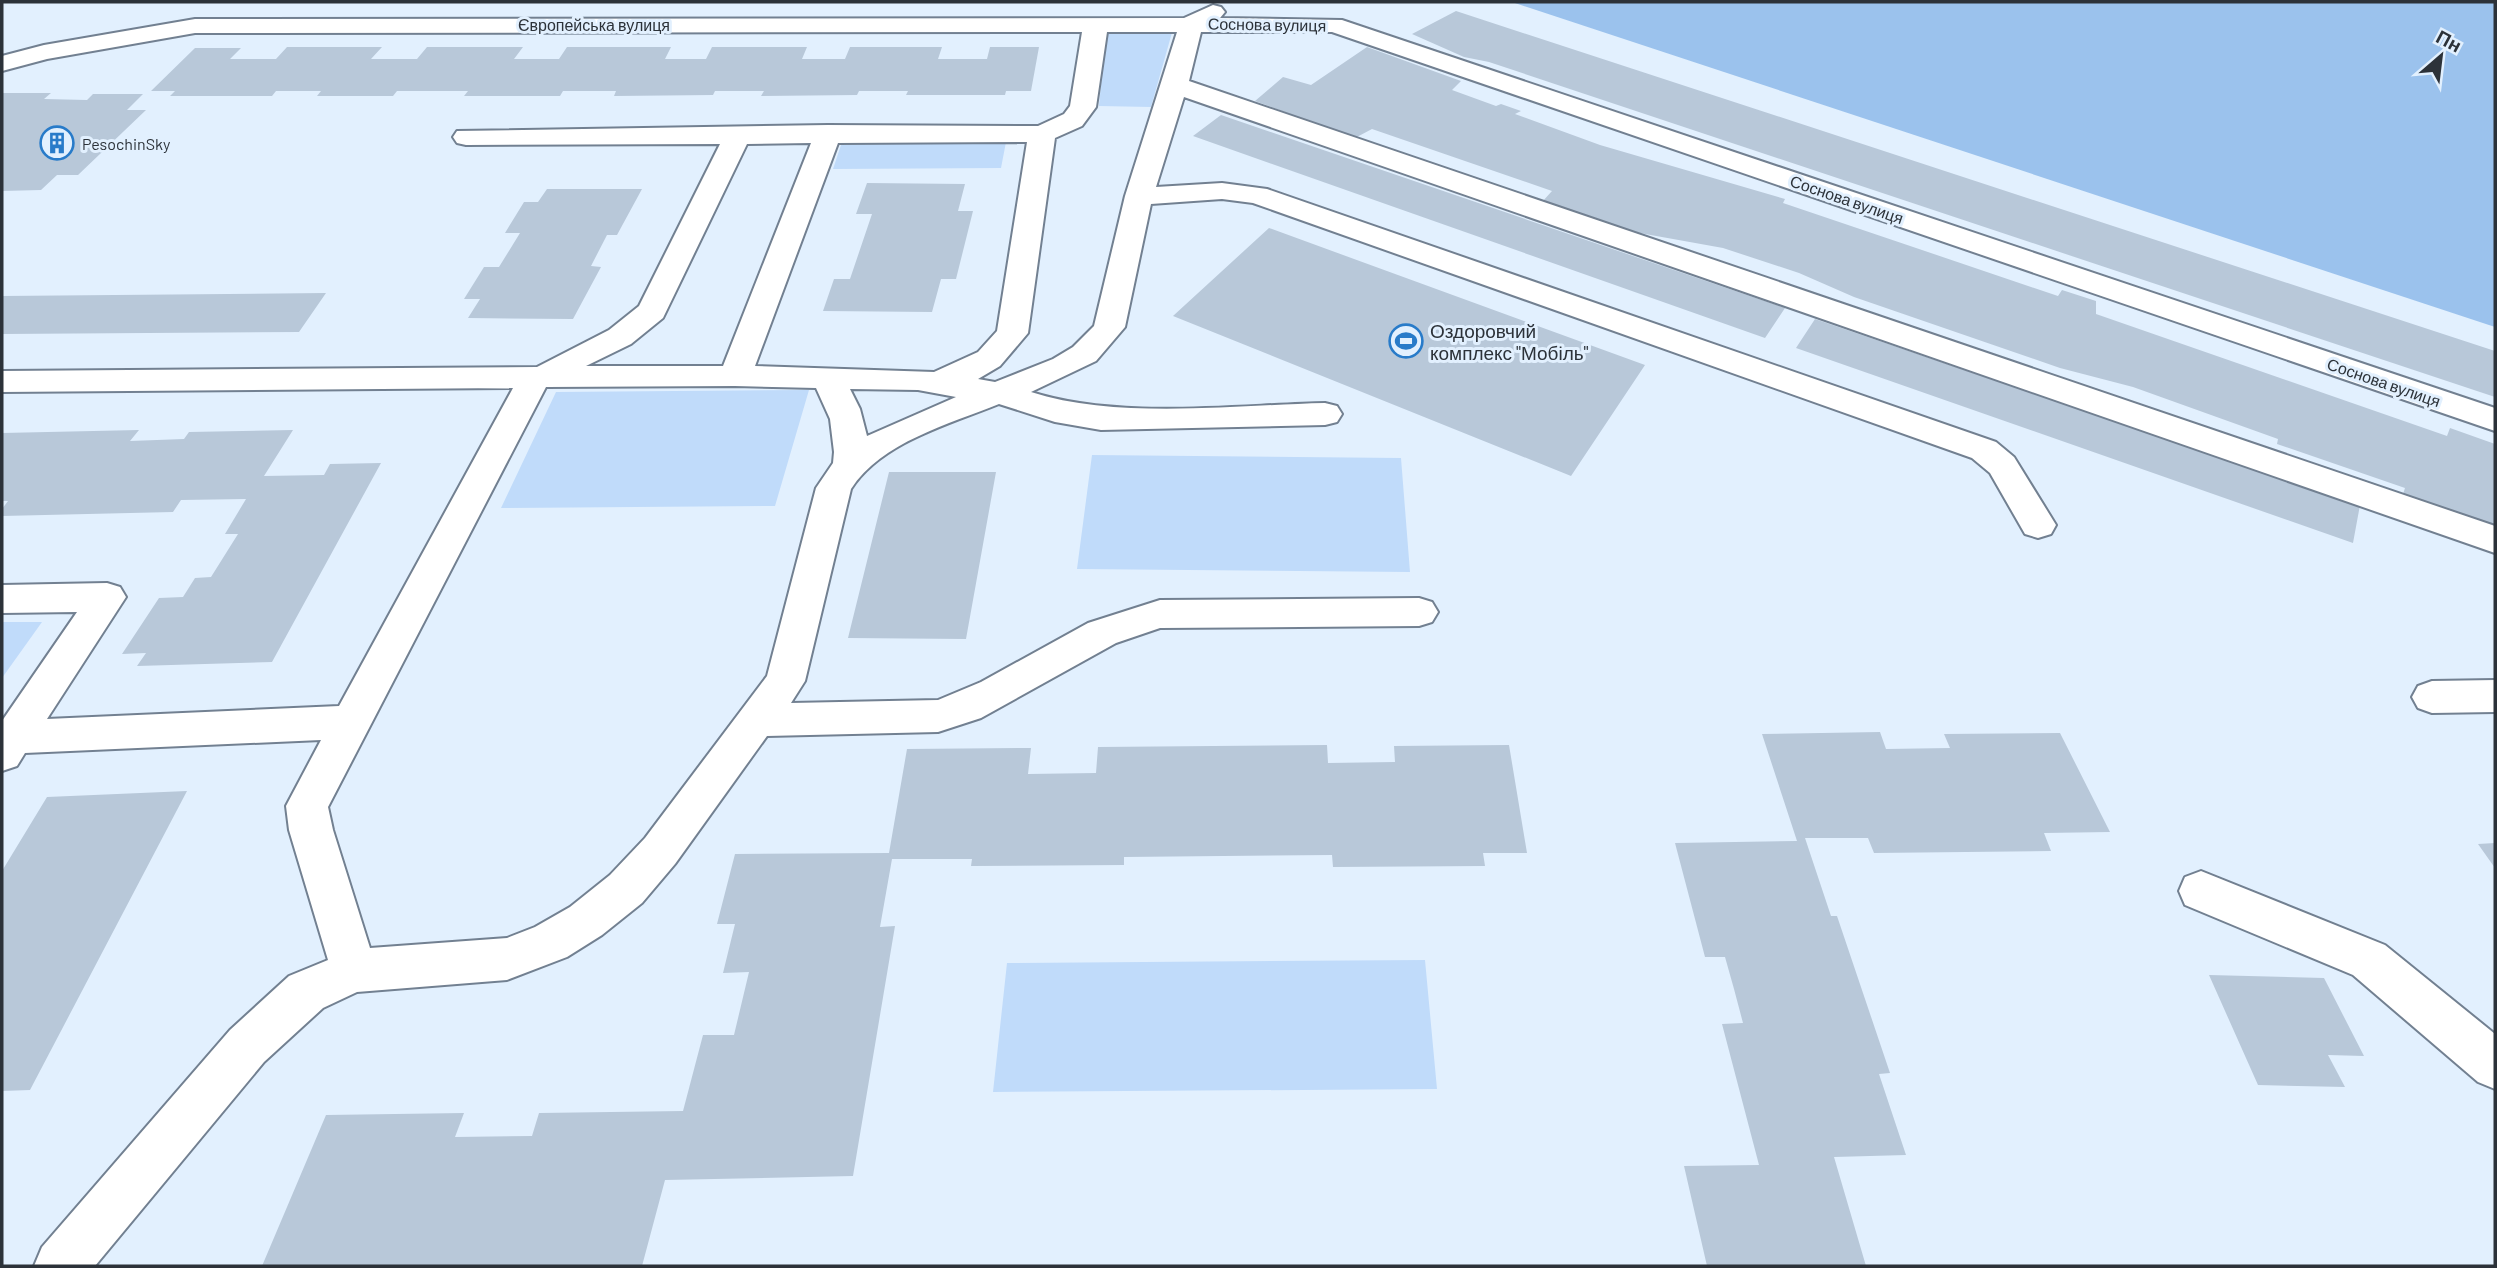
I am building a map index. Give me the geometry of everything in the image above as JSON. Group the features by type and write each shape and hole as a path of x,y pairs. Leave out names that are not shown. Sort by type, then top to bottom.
{"street":[{"path":"61,1266 247,1046 306,992 354,971 507,959 551,942 586,921 626,889 660,851 785,681 834,488 850,465 878,445 1071,363 1103,337 1109,327 1139,196 1175,85 1195,12 1241,2"},
{"name":"Європейська вулиця","path":"2,64 57,50 195,26 1096,23 1195,12"},
{"name":"Соснова вулиця","path":"1195,12 1334,25 2495,419"},
{"path":"466,136 1042,134 1073,120 1083,107 1096,23"},
{"path":"1175,85 2495,540"},
{"path":"735,376 828,133"},
{"path":"936,383 964,373 989,359 1012,333 1042,134"},
{"path":"354,971 311,830 307,806 349,722 536,377 600,349 638,324 653,310 738,135"},
{"path":"1139,196 1222,191 1257,195 1984,450 2003,466 2038,525"},
{"path":"2,381 735,376 826,378 936,383 1000,393 1055,411 1101,419 1325,414"},
{"path":"826,378 849,417 852,440 850,465"},
{"path":"2,599 107,597 7,746"},
{"path":"755,720 938,716 963,710 990,698 1122,624 1151,616 1419,612"},
{"path":"2432,697 2495,696"},
{"path":"7,746 349,722"},
{"path":"2201,891 2369,960 2495,1065"}],"shaded area":[{"path":"1512,2 2495,2 2495,327"},
{"path":"1173,29 1151,107 1099,106 1106,30"},
{"path":"842,142 1006,142 1001,168 833,169"},
{"path":"809,390 775,506 501,508 556,392"},
{"path":"1092,455 1401,458 1410,572 1077,569"},
{"path":"2,622 42,622 2,678"},
{"path":"1425,960 1437,1089 993,1092 1007,963"}],"building":[{"path":"1456,11 2495,351 2495,397 1489,62 1464,57 1412,34"},
{"path":"287,47 382,47 371,59 417,59 427,47 523,47 514,59 559,59 567,47 671,47 665,59 706,59 712,47 807,47 802,59 845,59 850,47 942,47 938,59 987,59 990,47 1039,47 1031,91 1006,91 1005,95 906,95 908,91 859,91 857,95 761,96 764,91 715,91 713,95 614,96 616,91 563,91 560,96 464,96 468,91 397,91 393,96 317,96 321,91 276,91 272,96 170,96 175,91 151,91 195,48 241,48 230,59 276,59"},
{"path":"1367,47 1461,81 1452,90 1496,106 1501,104 1521,111 1515,114 1600,145 1785,199 1783,203 2058,296 2062,290 2096,301 2096,314 2447,436 2450,428 2495,444 2495,527 2403,494 2405,488 2277,444 2278,439 2133,387 2060,368 1854,297 1799,273 1723,248 1623,230 1542,202 1552,191 1372,129 1355,138 1255,101 1283,77 1311,85"},
{"name":"PesochinSky","path":"2,93 51,93 44,99 87,100 93,94 143,94 127,110 146,110 78,175 57,175 41,190 2,191"},
{"path":"1221,115 1785,308 1765,338 1193,136"},
{"path":"867,183 965,184 958,211 973,211 956,279 941,279 932,312 823,311 834,279 850,279 872,214 856,214"},
{"path":"547,189 642,189 617,235 607,235 591,266 601,267 573,319 468,318 480,299 464,299 484,267 499,267 520,233 505,233 524,202 538,202"},
{"name":"Оздоровчий комплекс \"Мобіль\"","path":"1269,228 1645,365 1571,476 1173,316"},
{"path":"326,293 299,332 2,334 2,296"},
{"path":"1815,319 2360,505 2353,543 1796,348"},
{"path":"139,430 130,441 184,439 189,432 293,430 264,476 324,475 330,464 381,463 272,662 137,666 146,653 122,654 159,598 183,597 195,578 211,577 238,534 225,534 246,499 181,500 173,512 2,516 2,509 8,501 2,501 2,433"},
{"path":"889,472 996,472 966,639 848,638"},
{"path":"1880,732 1886,749 1950,748 1944,734 2060,733 2110,832 2044,833 2051,851 1874,853 1868,838 1805,838 1831,916 1837,916 1890,1073 1879,1074 1906,1155 1834,1157 1866,1266 1707,1266 1684,1166 1759,1165 1722,1024 1743,1023 1725,957 1705,957 1675,843 1797,841 1762,734"},
{"path":"1327,745 1328,763 1395,762 1394,746 1509,745 1527,853 1483,853 1485,866 1333,867 1332,855 1124,857 1124,865 971,866 972,859 892,859 880,927 895,926 853,1176 665,1180 642,1266 262,1266 326,1115 464,1113 455,1137 532,1136 539,1113 683,1111 703,1035 734,1035 749,972 723,973 735,924 717,924 735,854 889,853 907,749 1031,748 1028,774 1096,773 1098,747"},
{"path":"187,791 30,1090 2,1091 2,871 47,797"},
{"path":"2495,843 2495,868 2478,844"},
{"path":"2209,975 2324,978 2364,1056 2328,1055 2345,1087 2258,1085"}],"place":[{"name":"PesochinSky","path":"57,143"},
{"name":"Оздоровчий комплекс \"Мобіль\"","path":"1406,341"}]}
